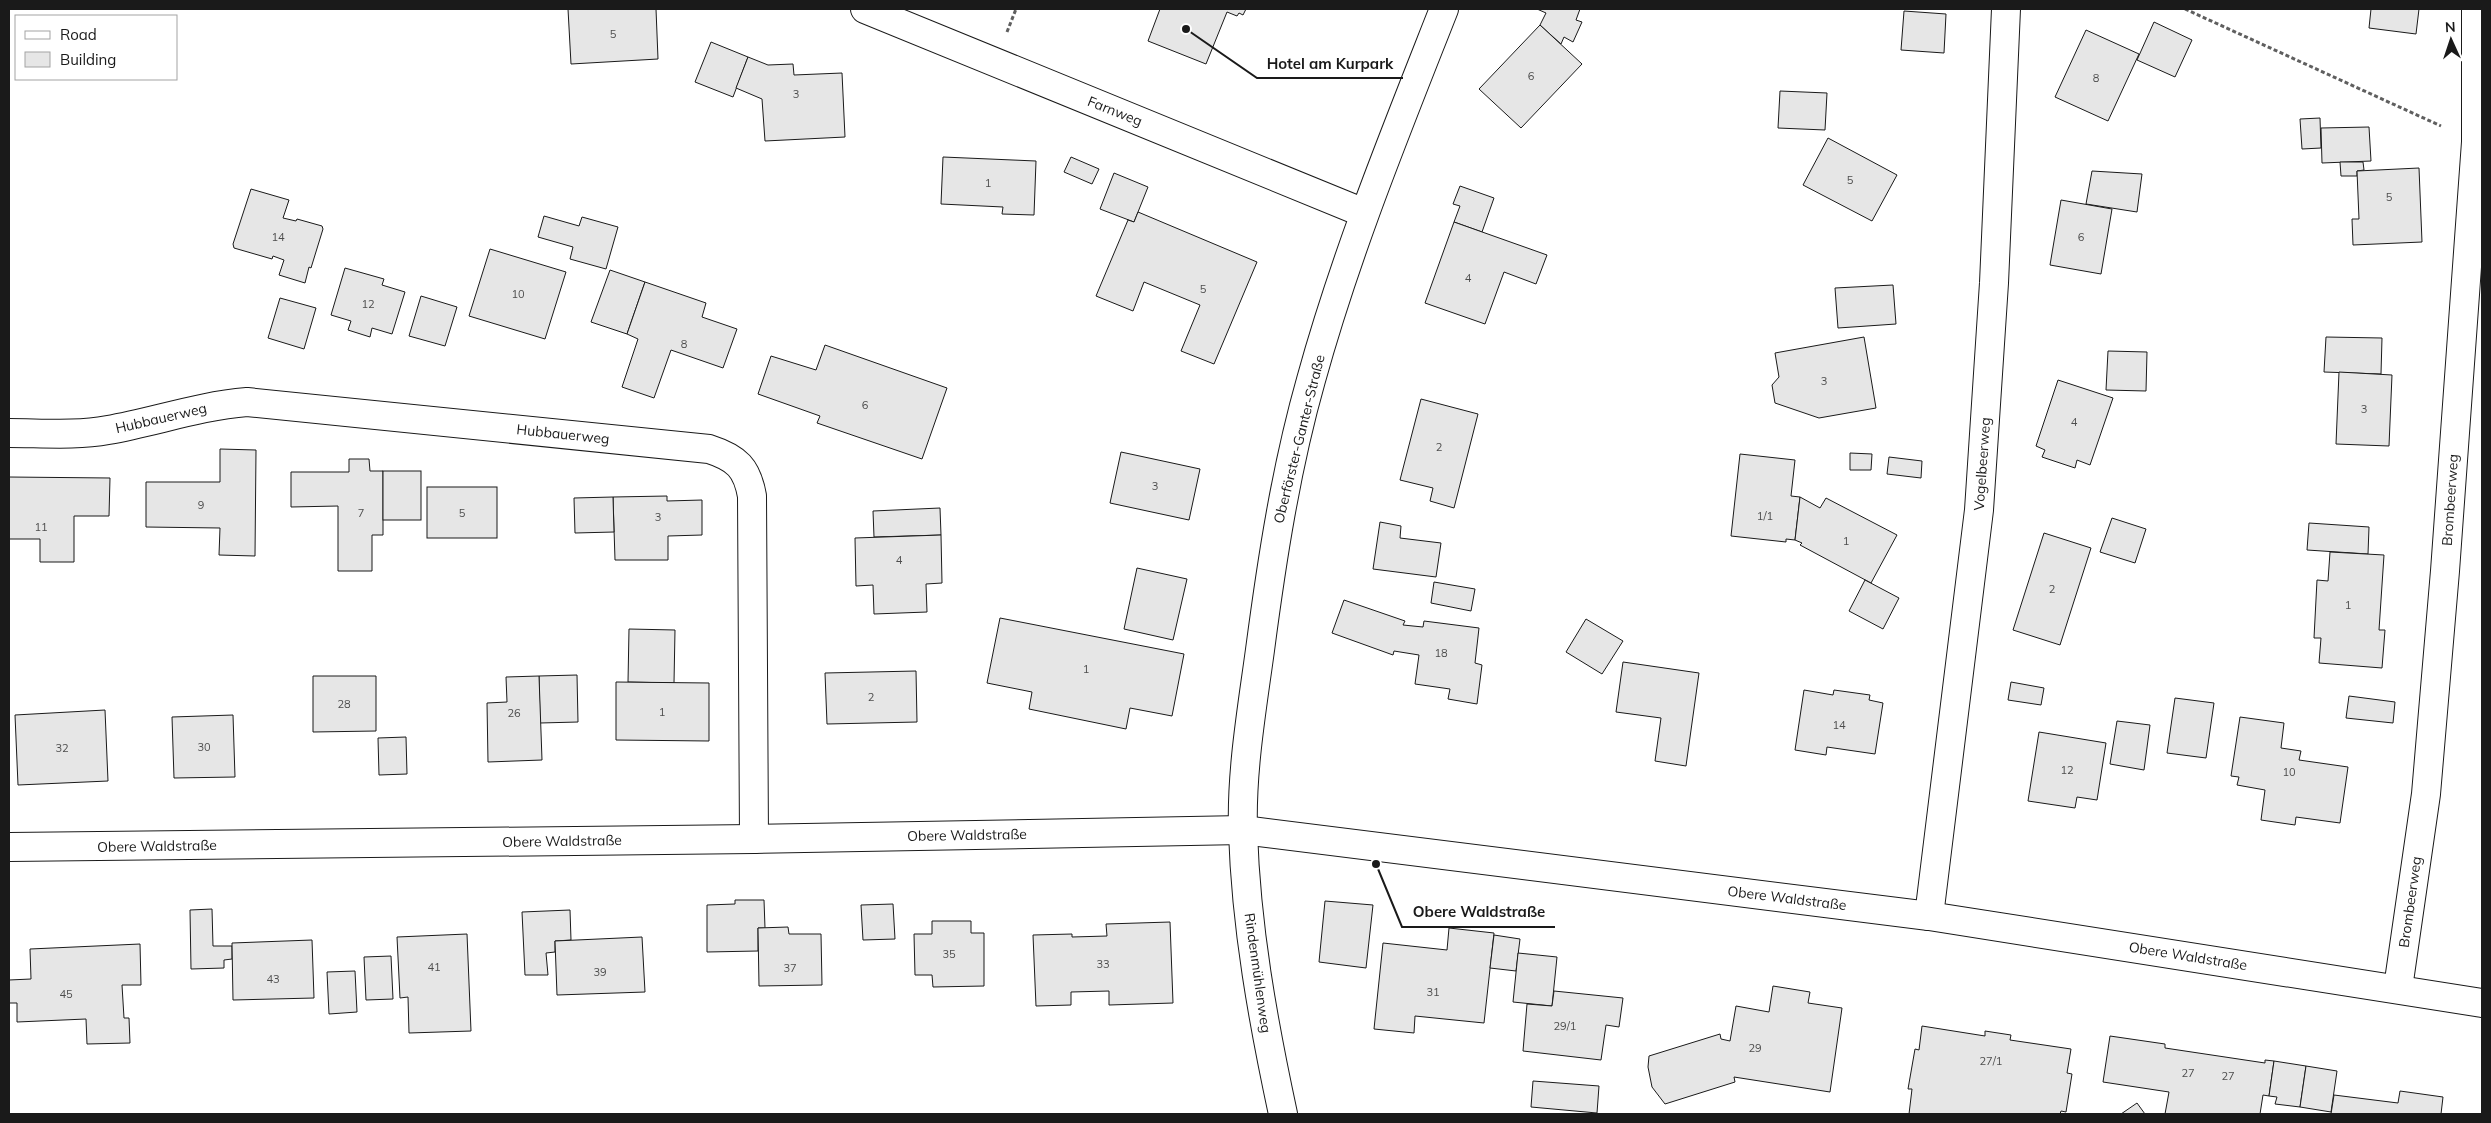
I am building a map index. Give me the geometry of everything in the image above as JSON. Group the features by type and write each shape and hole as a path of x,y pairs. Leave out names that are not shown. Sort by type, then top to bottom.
{"street":[{"name":"Farnweg","path":"865,9 1364,213"},
{"name":"Oberförster-Ganter-Straße","path":"1243,830 1248,737 1275,537 1310,381 1364,213 1444,9"},
{"name":"Vogelbeerweg","path":"1929,916 1979,510 1994,282 2006,9"},
{"name":"Brombeerweg","path":"2398,988 2426,794 2476,142 2476,9"},
{"name":"Hubbauerweg","path":"9,433 81,434 107,431 224,404 246,402 709,449 726,454 740,464 749,479 752,496 754,839"},
{"name":"Obere Waldstraße","path":"9,847 754,839 1243,830 1929,916 2398,988 2482,1003"},
{"name":"Rindenmühlenweg","path":"1243,830 1251,926 1264,1028 1283,1114"}],"path":[{"path":"2185,9 2476,142"}],"building":[{"path":"568,9 656,9 658,59 571,64"},
{"path":"1160,9 1246,9 1243,15 1239,13 1237,16 1227,12 1206,64 1148,41"},
{"path":"1537,9 1580,9 1576,20 1582,22 1573,42 1564,37 1561,44 1540,25 1546,13"},
{"path":"2371,9 2419,9 2416,34 2369,28"},
{"path":"1904,11 1946,14 1944,53 1901,50"},
{"path":"2154,22 2192,40 2175,77 2137,60"},
{"path":"1540,25 1582,64 1521,128 1479,89"},
{"path":"2086,30 2139,54 2108,121 2055,97"},
{"path":"711,42 748,57 733,97 695,82"},
{"path":"748,57 768,65 793,64 794,75 842,73 845,137 765,141 762,99 736,88"},
{"path":"1780,91 1827,93 1825,130 1778,128"},
{"path":"2320,118 2321,148 2302,149 2300,119"},
{"path":"2369,127 2371,161 2322,163 2321,128"},
{"path":"1828,138 1897,175 1872,221 1803,185"},
{"path":"943,157 1036,161 1034,215 1002,214 1003,207 941,204"},
{"path":"1071,157 1099,169 1092,184 1064,172"},
{"path":"2340,162 2363,162 2364,170 2357,171 2357,176 2341,176"},
{"path":"2419,168 2422,242 2353,245 2352,219 2359,219 2357,171"},
{"path":"2092,171 2142,174 2137,212 2086,204"},
{"path":"1114,173 1148,187 1134,222 1100,209"},
{"path":"1460,186 1494,198 1482,232 1454,222 1460,206 1453,204"},
{"path":"251,189 289,200 283,218 296,221 297,219 322,226 323,229 305,283 279,275 284,260 273,256 272,259 234,248 233,244"},
{"path":"2061,200 2112,209 2101,274 2050,265"},
{"path":"1138,212 1257,262 1214,364 1181,351 1200,305 1144,282 1133,311 1096,296 1128,220 1134,222"},
{"path":"544,216 579,226 582,217 618,227 606,269 570,259 573,247 538,237"},
{"path":"1454,222 1547,255 1536,284 1504,272 1485,324 1425,303"},
{"path":"490,249 566,272 545,339 469,316"},
{"path":"345,268 384,279 382,285 405,292 392,334 372,328 370,337 348,330 351,321 331,315"},
{"path":"610,270 645,282 627,334 591,322"},
{"path":"645,282 706,303 702,317 737,329 723,368 671,350 654,398 622,387 638,339 627,334"},
{"path":"1893,285 1896,324 1838,328 1835,288"},
{"path":"421,296 457,307 445,346 409,336"},
{"path":"280,298 316,308 304,349 268,338"},
{"path":"1864,337 1876,408 1819,418 1775,403 1772,385 1779,377 1775,353"},
{"path":"2326,337 2382,338 2381,374 2324,372"},
{"path":"825,345 947,388 922,459 817,423 820,416 758,394 771,356 816,370"},
{"path":"2108,351 2147,352 2146,391 2106,390"},
{"path":"2339,372 2392,375 2389,446 2336,444"},
{"path":"2058,380 2113,398 2090,465 2077,460 2075,468 2042,457 2045,450 2036,446"},
{"path":"1421,399 1478,414 1454,508 1430,501 1433,488 1400,480"},
{"path":"220,449 256,450 255,556 219,555 220,528 146,527 146,482 220,482"},
{"path":"1121,452 1200,469 1189,520 1110,503"},
{"path":"1850,453 1872,454 1871,470 1850,470"},
{"path":"1740,454 1795,460 1791,496 1800,497 1795,540 1786,539 1786,542 1731,536"},
{"path":"1889,457 1922,461 1921,478 1887,474"},
{"path":"349,459 369,459 370,471 383,471 383,535 372,535 372,571 338,571 338,506 291,507 291,472 349,472"},
{"path":"383,471 421,471 421,520 383,520"},
{"path":"9,477 110,478 109,516 74,516 74,562 40,562 40,539 9,539"},
{"path":"427,487 497,487 497,538 427,538"},
{"path":"667,496 667,501 702,500 702,535 668,536 668,560 615,560 613,497"},
{"path":"613,497 614,532 575,533 574,498"},
{"path":"1800,497 1820,508 1826,498 1897,535 1871,583 1800,545 1802,543 1795,540"},
{"path":"940,508 941,535 874,537 873,511"},
{"path":"2112,518 2146,529 2135,563 2100,552"},
{"path":"1380,522 1401,526 1400,538 1441,543 1436,577 1373,569"},
{"path":"2309,523 2369,527 2368,554 2307,550"},
{"path":"2044,533 2091,548 2060,645 2013,630"},
{"path":"941,535 942,583 926,584 927,612 874,614 873,585 856,586 855,538"},
{"path":"2330,552 2384,555 2379,630 2385,630 2382,668 2319,663 2321,638 2314,638 2317,580 2328,581"},
{"path":"1137,568 1187,579 1173,640 1124,629"},
{"path":"1865,580 1899,598 1883,629 1849,611"},
{"path":"1434,582 1475,589 1471,611 1431,603"},
{"path":"1344,600 1405,621 1403,625 1423,627 1424,621 1479,628 1475,663 1482,665 1477,704 1448,699 1450,689 1415,684 1419,655 1394,651 1393,655 1332,633"},
{"path":"1000,618 1184,654 1172,716 1130,708 1126,729 1029,709 1032,692 987,683"},
{"path":"1586,619 1623,641 1602,674 1566,652"},
{"path":"629,629 675,630 674,683 628,682"},
{"path":"1623,662 1699,673 1686,766 1655,761 1661,718 1616,712"},
{"path":"916,671 917,722 827,724 825,673"},
{"path":"577,675 578,722 540,723 539,676"},
{"path":"313,676 376,676 376,731 313,732"},
{"path":"539,676 542,760 488,762 487,703 507,702 506,677"},
{"path":"616,682 709,683 709,741 616,740"},
{"path":"2011,682 2044,688 2041,705 2008,700"},
{"path":"1804,690 1833,695 1834,690 1870,695 1869,700 1883,703 1875,754 1827,747 1826,755 1795,750"},
{"path":"2349,696 2395,702 2393,723 2346,718"},
{"path":"2175,698 2214,703 2206,758 2167,753"},
{"path":"105,710 108,781 18,785 15,715"},
{"path":"233,715 235,777 174,778 172,717"},
{"path":"2240,717 2284,723 2281,748 2301,751 2299,760 2348,767 2340,823 2296,817 2295,825 2261,820 2265,790 2237,785 2239,777 2231,776"},
{"path":"2117,721 2150,725 2144,770 2110,764"},
{"path":"2039,732 2106,743 2097,800 2077,797 2075,808 2028,801"},
{"path":"406,737 407,774 379,775 378,738"},
{"path":"735,900 764,900 765,928 758,928 758,951 707,952 707,905 735,904"},
{"path":"1325,901 1373,905 1366,968 1319,962"},
{"path":"893,904 895,939 863,940 861,905"},
{"path":"212,909 213,946 232,946 232,959 224,960 224,968 191,969 190,910"},
{"path":"570,910 571,940 555,941 555,952 546,953 548,975 525,975 522,912"},
{"path":"932,921 971,921 971,933 984,933 984,986 933,987 932,975 915,975 914,934 932,934"},
{"path":"1170,922 1173,1003 1109,1005 1109,991 1071,992 1071,1005 1036,1006 1033,935 1072,934 1072,937 1107,936 1106,924"},
{"path":"788,927 789,934 821,934 822,985 759,986 758,928"},
{"path":"1449,928 1494,933 1484,1023 1415,1016 1414,1033 1374,1029 1383,943 1447,950"},
{"path":"467,934 471,1031 409,1033 408,997 400,998 397,937"},
{"path":"1494,935 1520,939 1516,971 1490,968"},
{"path":"642,937 645,992 557,995 555,941"},
{"path":"312,940 314,998 233,1000 232,943"},
{"path":"140,944 141,985 122,985 124,1018 129,1018 130,1043 87,1044 86,1019 17,1022 17,1003 9,1003 9,980 31,979 30,949"},
{"path":"1518,953 1557,957 1552,1006 1513,1002"},
{"path":"391,956 393,999 366,1000 364,957"},
{"path":"355,971 357,1012 329,1014 327,972"},
{"path":"1773,986 1810,992 1808,1003 1842,1008 1830,1092 1734,1077 1735,1082 1665,1104 1652,1087 1648,1067 1649,1056 1720,1034 1721,1039 1730,1041 1736,1006 1769,1012"},
{"path":"1554,991 1623,998 1619,1027 1606,1025 1601,1060 1523,1051 1527,1004 1552,1006"},
{"path":"1922,1026 1985,1036 1985,1031 2011,1035 2010,1040 2071,1049 2067,1073 2072,1074 2066,1112 2061,1111 2060,1114 1909,1114 1912,1089 1908,1089 1915,1049 1919,1050"},
{"path":"2110,1036 2165,1044 2165,1048 2265,1063 2265,1060 2274,1061 2269,1096 2263,1095 2260,1114 2165,1114 2169,1092 2103,1082"},
{"path":"2274,1061 2306,1066 2300,1107 2275,1104 2277,1097 2269,1096"},
{"path":"2306,1066 2337,1071 2331,1112 2300,1107"},
{"path":"1533,1081 1599,1086 1597,1113 1531,1107"},
{"path":"2400,1091 2443,1097 2441,1114 2331,1114 2334,1095 2398,1103"},
{"path":"2137,1103 2145,1114 2121,1114"}],"place":[{"name":"Hotel am Kurpark","path":"1186,29"},
{"name":"Obere Waldstraße","path":"1376,864"}]}
